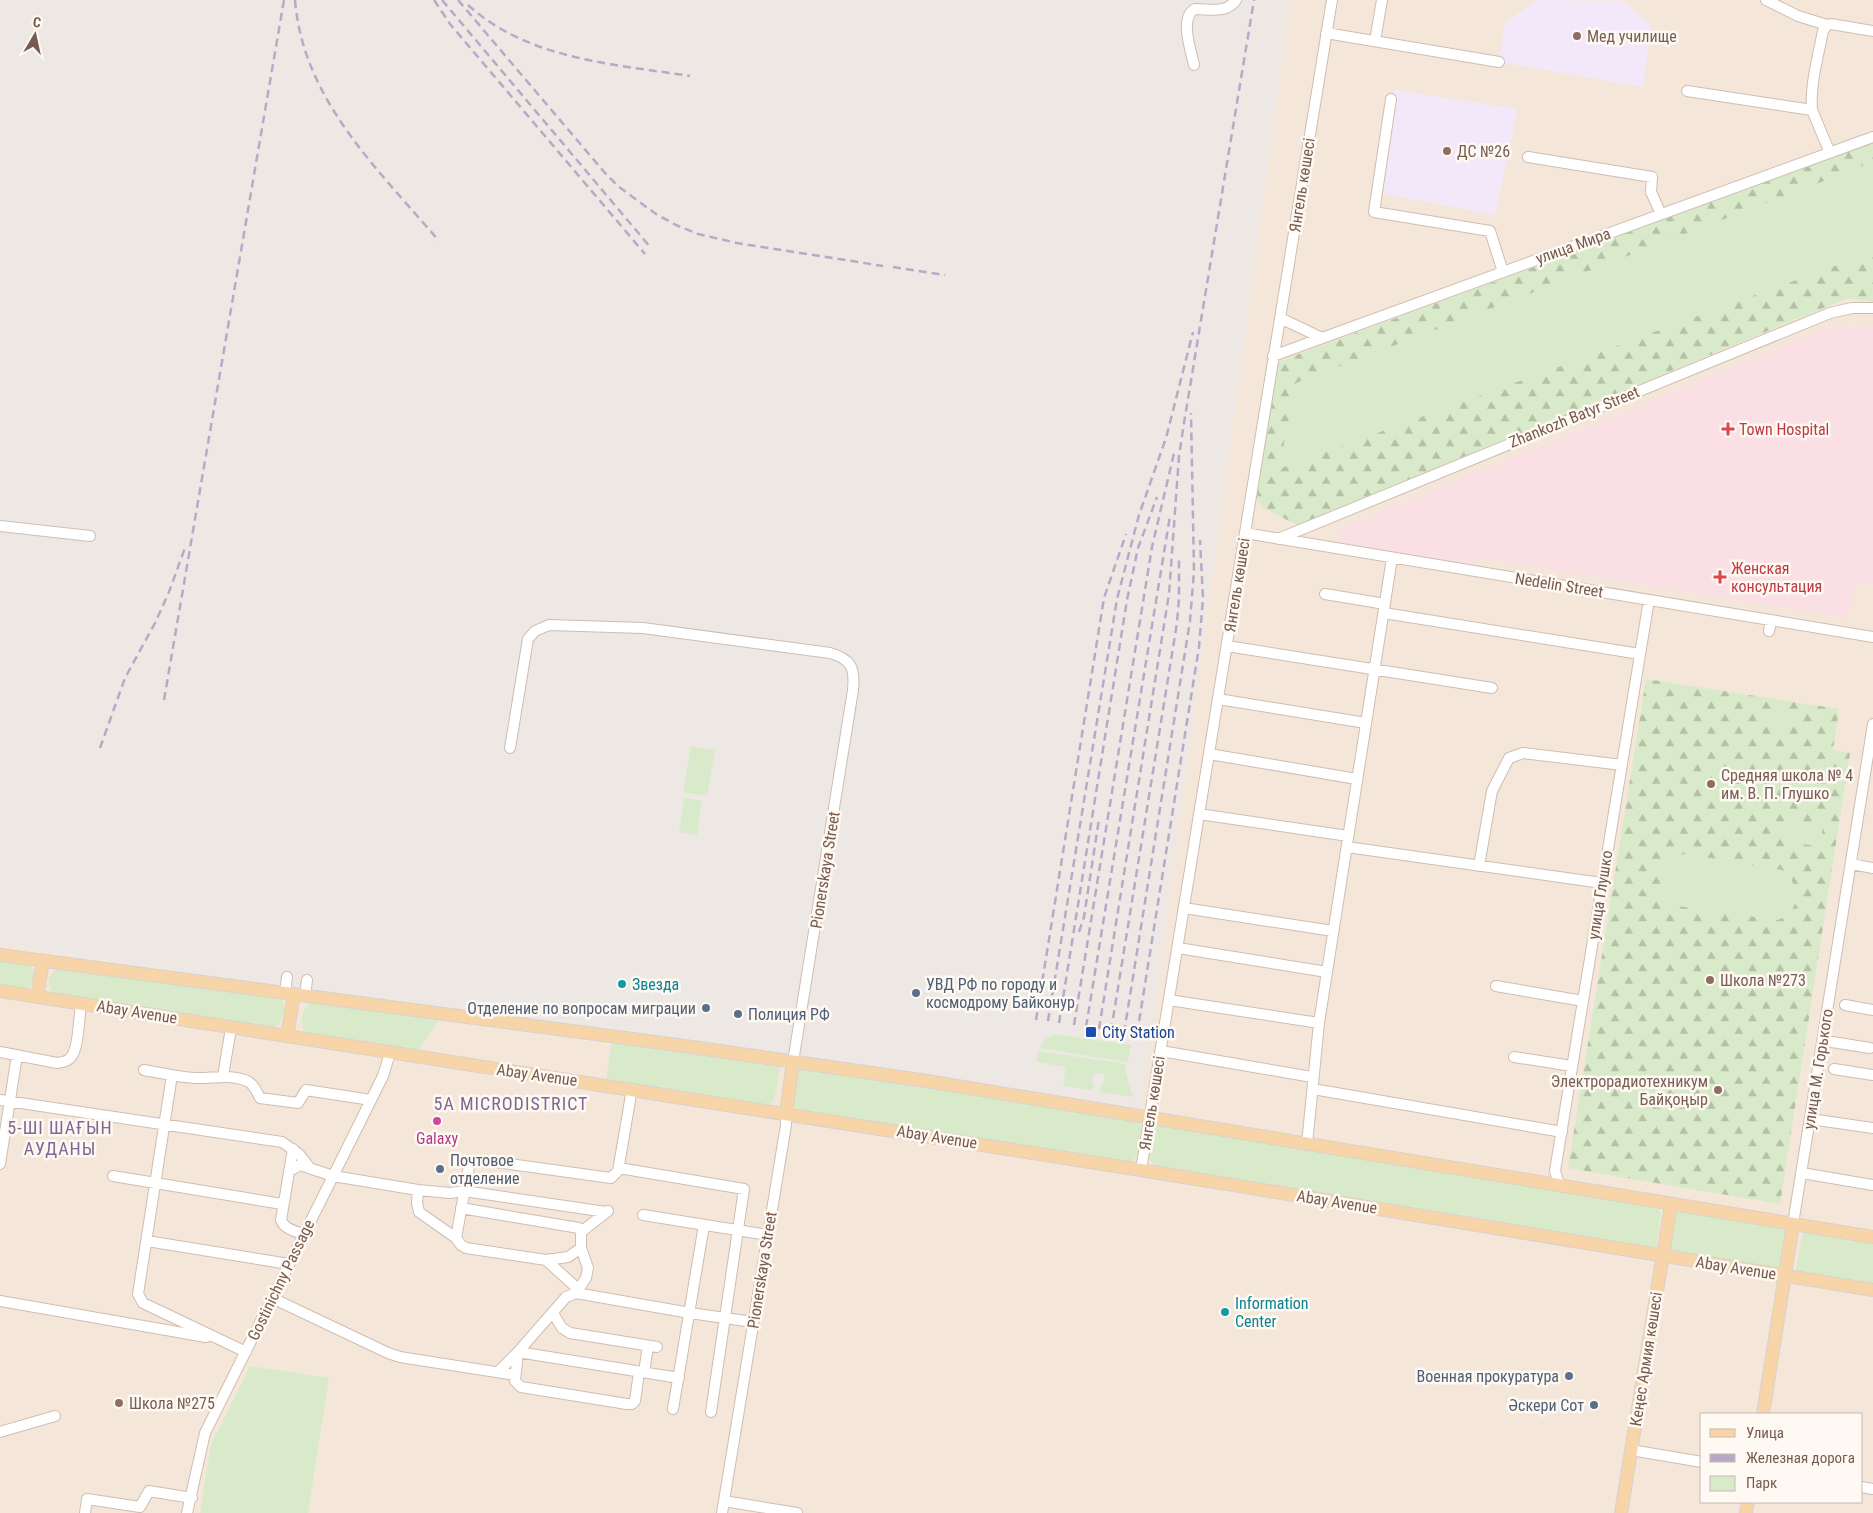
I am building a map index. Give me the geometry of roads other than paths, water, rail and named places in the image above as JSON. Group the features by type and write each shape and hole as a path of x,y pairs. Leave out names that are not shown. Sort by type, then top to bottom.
{"main road":[{"path":"0,955 934,1082 1873,1237"},
{"path":"37,996 43,961"},
{"name":"Abay Avenue","path":"0,991 786,1113 1873,1290"},
{"path":"287,1036 295,994"},
{"name":"Pionerskaya Street","path":"786,1113 793,1062"},
{"name":"Кеңес Армия көшесі","path":"1621,1513 1671,1205"},
{"name":"улица М. Горького","path":"1763,1413 1793,1224"}],"street":[{"path":"1194,65 1186,24 1192,10 1195,8 1222,10 1232,5 1236,0"},
{"name":"Янгель көшесі","path":"1142,1170 1332,0"},
{"path":"1375,41 1382,0"},
{"path":"1766,0 1798,16 1827,25 1834,24 1873,31"},
{"path":"1827,25 1823,31 1817,62 1812,91 1812,110 1830,153"},
{"path":"1326,33 1499,62"},
{"path":"1687,91 1812,110"},
{"path":"1391,99 1374,212 1490,231 1503,272"},
{"name":"улица Мира","path":"1274,356 1873,137"},
{"path":"1528,157 1652,177 1651,192 1661,214"},
{"name":"Zhankozh Batyr Street","path":"1278,539 1830,313 1852,308 1873,308"},
{"path":"1280,318 1322,338"},
{"path":"0,526 90,536"},
{"name":"Nedelin Street","path":"1245,533 1649,600 1770,626 1873,637"},
{"path":"1307,1144 1313,1089 1312,1077 1319,1024 1392,558"},
{"path":"1325,594 1384,608 1640,654"},
{"name":"улица Глушко","path":"1563,1187 1558,1181 1555,1171 1649,600"},
{"name":"Pionerskaya Street","path":"510,748 528,640 535,631 549,625 642,628 830,653 845,659 853,672 853,690 793,1062"},
{"path":"1227,646 1492,688"},
{"path":"1218,699 1366,723"},
{"name":"улица М. Горького","path":"1793,1224 1873,724"},
{"path":"1479,866 1492,791 1509,758 1523,753 1622,765"},
{"path":"1209,754 1357,779"},
{"path":"1199,814 1348,836"},
{"path":"1346,847 1602,883"},
{"path":"1851,864 1873,868"},
{"path":"1184,908 1333,931"},
{"path":"1178,948 1327,972"},
{"path":"288,977 295,994 307,980"},
{"path":"1496,986 1583,1001"},
{"path":"1169,1000 1319,1024"},
{"path":"0,1052 56,1062 64,1062 70,1059 75,1049 81,1004"},
{"path":"1845,1005 1873,1010"},
{"path":"223,1076 231,1028"},
{"path":"1832,1042 1870,1048"},
{"path":"1161,1051 1312,1077"},
{"name":"Gostinichny Passage","path":"187,1513 206,1433 383,1076 390,1053"},
{"path":"0,1164 5,1100 17,1055"},
{"path":"1514,1057 1572,1066"},
{"path":"1834,1069 1873,1075"},
{"path":"144,1070 172,1075 208,1078 223,1076 243,1079 251,1083 260,1098 298,1103 306,1090 371,1100"},
{"path":"172,1075 157,1183 138,1294 143,1303 246,1352"},
{"path":"456,1238 469,1166 473,1162 481,1160 611,1178 615,1176 632,1089"},
{"path":"1313,1089 1562,1132"},
{"path":"5,1100 282,1142 293,1149 309,1167"},
{"name":"Pionerskaya Street","path":"722,1513 786,1125 786,1113"},
{"path":"1810,1119 1873,1128"},
{"path":"293,1149 282,1204 281,1220 283,1225 304,1234"},
{"path":"289,1171 300,1165 333,1176 418,1190 450,1193 464,1191 608,1210 581,1232"},
{"path":"618,1168 744,1188 711,1412"},
{"path":"1802,1173 1873,1185"},
{"path":"114,1176 282,1204"},
{"path":"418,1190 416,1203 419,1212 456,1238 466,1248 546,1260 568,1257 581,1248"},
{"path":"461,1208 577,1227 581,1232 581,1248 588,1268 586,1278 577,1291 566,1297 498,1372"},
{"path":"643,1215 768,1235"},
{"path":"673,1409 704,1224"},
{"path":"147,1241 289,1264"},
{"path":"546,1260 577,1291 690,1314 753,1322"},
{"path":"272,1298 400,1357 515,1375"},
{"path":"0,1301 218,1339"},
{"path":"518,1352 515,1381 521,1387 632,1404 641,1372 653,1346 570,1333 562,1328 553,1313"},
{"path":"518,1352 679,1378"},
{"path":"0,1432 55,1416"},
{"path":"1631,1450 1700,1462"},
{"path":"85,1513 87,1499 140,1507 149,1492 192,1498"},
{"path":"724,1501 797,1513"}],"railway":[{"path":"164,700 284,0"},
{"path":"295,0 301,36 312,70 328,101 347,131 369,159 439,241"},
{"path":"434,0 450,24 645,254"},
{"path":"442,0 651,248"},
{"path":"458,0 605,173 619,187 656,214 698,234 737,243 883,266"},
{"path":"1099,1029 1169,594 1179,456 1254,0"},
{"path":"468,5 492,23 518,38 573,57 690,76"},
{"path":"893,267 945,275"},
{"path":"1048,1021 1117,599 1139,515 1166,438 1193,332"},
{"path":"1124,1033 1190,621 1194,571 1191,413"},
{"path":"1074,1025 1152,547 1175,449"},
{"path":"1059,1023 1127,600 1138,548 1157,497"},
{"path":"1086,1027 1170,516"},
{"path":"1036,1020 1104,598 1126,534"},
{"path":"1137,1034 1199,647 1203,598 1200,540"},
{"path":"100,748 125,678 155,623 169,592 186,545"},
{"path":"1111,1031 1177,623 1179,558"},
{"path":"1079,932 1084,917 1099,819"}],"place":[{"name":"Мед училище","path":"1577,36"},
{"name":"ДС №26","path":"1447,151"},
{"name":"Town Hospital","path":"1728,429"},
{"name":"Женская консультация","path":"1720,577"},
{"name":"Средняя школа № 4 им. В. П. Глушко","path":"1711,784"},
{"name":"Школа №273","path":"1710,980"},
{"name":"Звезда","path":"622,984"},
{"name":"УВД РФ по городу и космодрому Байконур","path":"916,993"},
{"name":"Отделение по вопросам миграции","path":"706,1008"},
{"name":"Полиция РФ","path":"738,1014"},
{"name":"City Station","path":"1091,1032"},
{"name":"Электрорадиотехникум Байқоңыр","path":"1718,1090"},
{"name":"Galaxy","path":"437,1121"},
{"name":"Почтовое отделение","path":"440,1169"},
{"name":"Information Center","path":"1225,1312"},
{"name":"Военная прокуратура","path":"1569,1376"},
{"name":"Школа №275","path":"119,1403"},
{"name":"Әскери Сот","path":"1594,1405"}],"district":[{"name":"5A MICRODISTRICT","path":"511,1103"},
{"name":"5-ШІ ШАҒЫН АУДАНЫ","path":"60,1137"}]}
